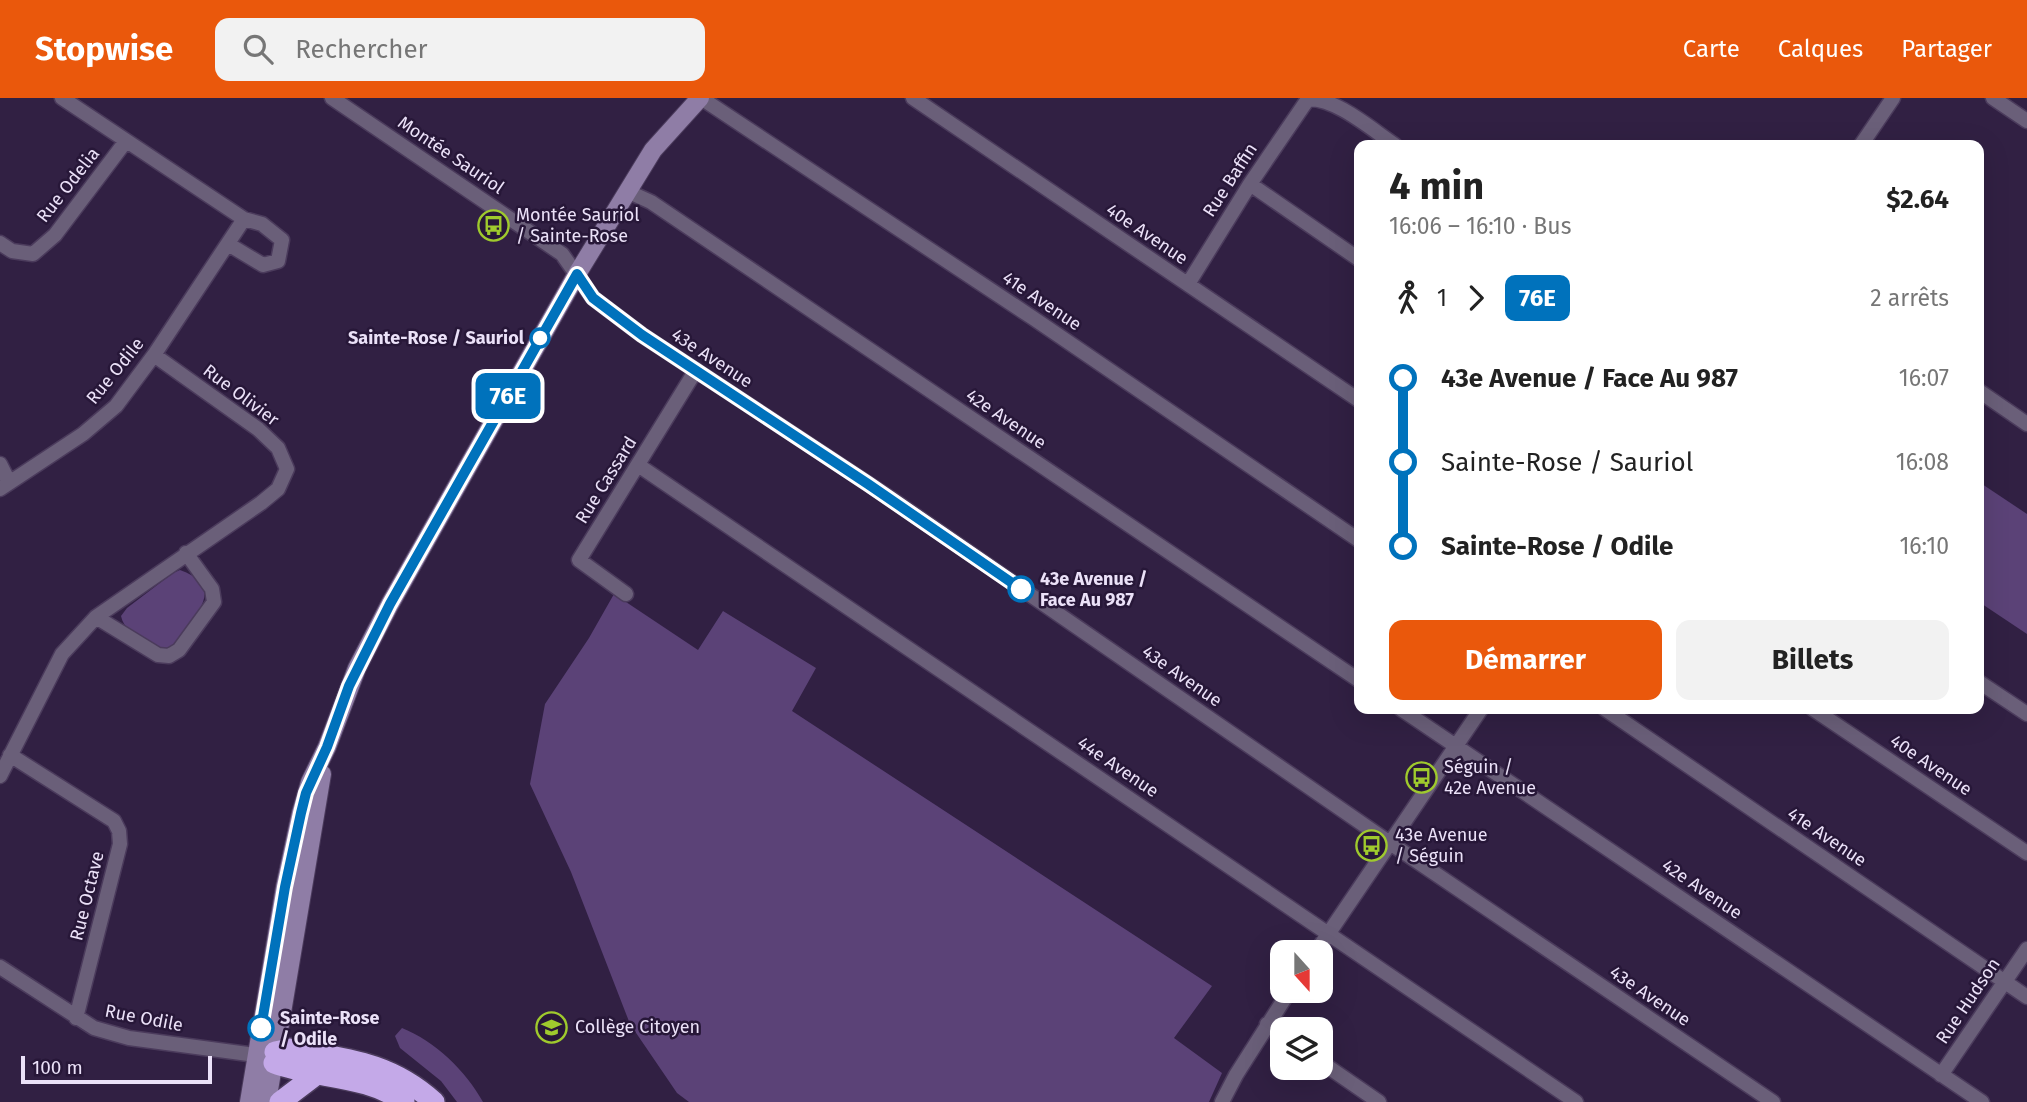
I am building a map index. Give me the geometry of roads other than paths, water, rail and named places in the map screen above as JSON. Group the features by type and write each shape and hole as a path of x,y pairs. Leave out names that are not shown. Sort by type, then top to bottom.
{"highway":[{"path":"268,1057 290,1049 377,1066 414,1084 435,1102"},
{"path":"268,1057 317,1074 364,1082 391,1093 404,1102"},
{"path":"280,1102 317,1074"}],"street":[{"path":"62,98 244,219 262,224 282,240 278,261 263,265 228,244"},
{"name":"Montée Sauriol","path":"332,98 562,254 577,274"},
{"path":"267,1102 268,1057 327,747 349,686 380,623 577,274 653,150 701,98"},
{"name":"41e Avenue","path":"701,98 1033,318 1354,537"},
{"name":"40e Avenue","path":"913,98 1354,397"},
{"path":"1308,99 1320,98 1333,104 1387,140"},
{"path":"1864,140 1893,98"},
{"path":"1993,98 2027,121"},
{"name":"Rue Baffin","path":"1188,284 1250,184 1308,99"},
{"name":"Rue Odelia","path":"0,243 12,251 33,254 55,235 127,141"},
{"path":"1250,184 1354,256"},
{"name":"42e Avenue","path":"629,191 651,202 1354,677"},
{"name":"Rue Odile","path":"5,486 83,434 116,406 154,355 244,219"},
{"name":"43e Avenue","path":"577,274 593,298 642,335 901,506 1390,843 1773,1102"},
{"name":"Rue Olivier","path":"0,776 62,654 96,617 261,503 278,489 287,469 278,448 258,429 154,355"},
{"name":"Rue Cassard","path":"626,594 579,560 696,370"},
{"path":"1984,394 2027,424"},
{"path":"0,464 5,486"},
{"name":"44e Avenue","path":"638,464 1576,1102"},
{"path":"96,617 158,655 169,656 179,650 214,602 212,589 186,553"},
{"path":"1984,685 2027,714"},
{"name":"42e Avenue","path":"1408,714 1982,1102"},
{"path":"1324,940 1478,714"},
{"name":"41e Avenue","path":"1612,714 2027,997"},
{"name":"40e Avenue","path":"1820,714 2027,853"},
{"name":"Rue Octave","path":"10,755 114,821 119,831 120,844 76,1018"},
{"name":"Rue Hudson","path":"1941,1075 2027,949"},
{"name":"Rue Odile","path":"0,967 94,1028 129,1038 268,1057"},
{"path":"1222,1102 1281,1003"},
{"path":"249,1102 268,1057"},
{"path":"1333,1070 1379,1102"}],"place":[{"name":"Montée Sauriol / Sainte-Rose","path":"493,225"},
{"name":"Sainte-Rose / Sauriol","path":"540,338"},
{"name":"43e Avenue / Face Au 987","path":"1021,589"},
{"name":"Séguin / 42e Avenue","path":"1421,777"},
{"name":"43e Avenue / Séguin","path":"1372,845"},
{"name":"Collège Citoyen","path":"552,1027"},
{"name":"Sainte-Rose / Odile","path":"261,1028"}]}
